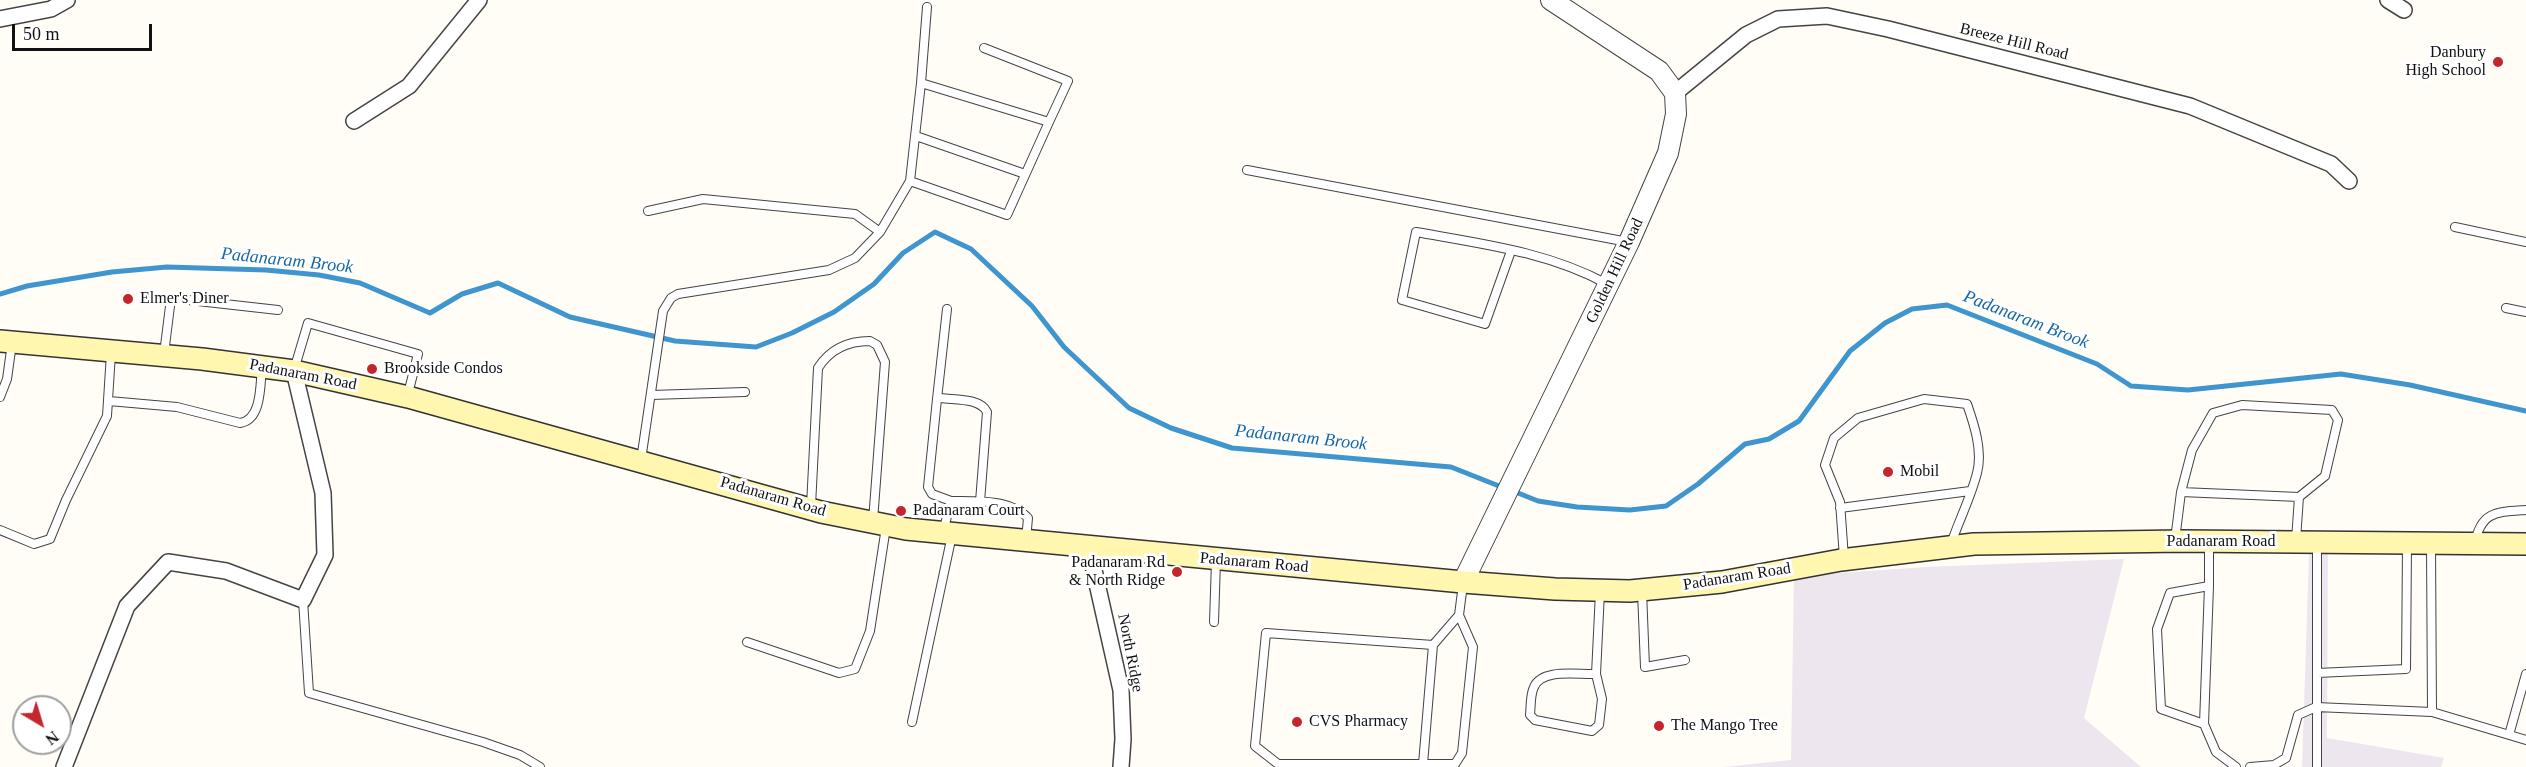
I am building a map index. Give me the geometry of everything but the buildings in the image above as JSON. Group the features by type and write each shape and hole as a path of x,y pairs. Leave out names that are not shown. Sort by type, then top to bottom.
{"main road":[{"name":"Padanaram Road","path":"6,342 294,371 408,397 811,509 880,524 1089,548 1463,582 1600,590 1641,590 1722,582 1845,559 1974,544 2175,541 2526,544"}],"street":[{"path":"0,19 51,9 67,0"},
{"path":"354,121 409,86 479,0"},
{"path":"1551,0 1659,71 1675,93"},
{"path":"2388,0 2404,10"},
{"name":"Breeze Hill Road","path":"1675,93 1746,35 1778,19 1827,16 2190,106 2331,164 2349,181"},
{"name":"Golden Hill Road","path":"1463,582 1609,285 1668,153 1676,114 1675,93"},
{"path":"63,767 127,606 168,562 225,571 303,600 325,555 323,493 294,371"},
{"name":"North Ridge","path":"1089,548 1121,690 1123,739 1121,767"}],"lane":[{"path":"641,460 663,311 671,298 678,294 829,270 855,258 880,232 910,181 927,7"},
{"path":"910,181 1007,215 1068,81 984,48"},
{"path":"921,83 1049,122"},
{"path":"916,136 1025,174"},
{"path":"1247,170 1629,242"},
{"path":"648,211 703,199 855,214 880,232"},
{"path":"2456,227 2526,242"},
{"path":"1511,251 1485,324 1402,300 1416,232 1552,259 1580,269 1609,285"},
{"path":"163,356 171,298 278,310"},
{"path":"2506,308 2526,312"},
{"path":"947,309 928,487 932,494 951,501 1012,506 1022,511 1028,518 1026,541"},
{"path":"294,371 308,323 418,354 408,397"},
{"path":"747,642 839,673 855,669 870,632 880,524 885,362 877,345 870,340 840,346 825,357 818,368 811,509"},
{"path":"0,397 7,379 6,342"},
{"path":"0,530 34,544 50,539 66,500 107,416 111,351"},
{"path":"109,401 177,406 240,423 247,422 253,417 257,407 262,366"},
{"path":"651,395 745,392"},
{"path":"937,399 978,403 984,406 987,412 980,502"},
{"path":"1845,559 1840,508 1825,465 1834,438 1858,418 1924,399 1967,404 1978,446 1978,471 1950,547"},
{"path":"2175,541 2181,492 2192,450 2213,413 2242,405 2332,410 2338,420 2325,476 2299,497 2181,492"},
{"path":"1840,508 1970,491"},
{"path":"2296,542 2299,497"},
{"path":"912,722 951,501"},
{"path":"2475,544 2478,527 2494,513 2526,510"},
{"path":"2209,541 2204,723 2216,752 2236,767"},
{"path":"2317,542 2317,767"},
{"path":"2317,673 2406,669 2408,543"},
{"path":"2431,543 2432,712"},
{"path":"1214,622 1216,560"},
{"path":"1433,645 1266,633 1255,746 1278,764 1455,764 1462,753 1473,647 1459,615 1463,582"},
{"path":"2204,723 2161,709 2157,629 2170,593 2209,586"},
{"path":"1596,674 1544,676 1532,689 1530,715 1535,720 1592,731 1599,725 1602,699 1596,674 1600,590"},
{"path":"1641,590 1645,667 1685,660"},
{"path":"303,600 309,693 483,742 520,755 540,767"},
{"path":"1423,764 1433,645 1459,615"},
{"path":"2509,735 2526,674"},
{"path":"2250,767 2274,765 2286,758 2298,715 2316,707 2432,712 2526,740"}],"shaded area":[{"path":"2309,553 2328,554 2327,738 2444,758 2441,767 2302,767"},
{"path":"2124,559 2084,718 2141,767 1723,767 1791,760 1794,576 1926,567"}],"waterway":[{"name":"Padanaram Brook","path":"0,294 27,286 112,272 167,267 266,270 319,275 360,283 430,313 462,294 498,283 570,317 675,341 756,347 792,333 834,312 874,284 903,253 935,232 971,249 1032,306 1064,347 1129,408 1171,428 1232,448 1451,467 1504,488"},
{"name":"Padanaram Brook","path":"1513,491 1538,501 1577,507 1630,510 1666,506 1698,484 1745,444 1769,439 1799,421 1850,351 1885,323 1912,309 1947,305 2097,364 2131,386 2188,390 2341,374 2410,385 2526,411"}],"place":[{"name":"Danbury High School","path":"2498,62"},
{"name":"Elmer's Diner","path":"128,299"},
{"name":"Brookside Condos","path":"372,369"},
{"name":"Mobil","path":"1888,472"},
{"name":"Padanaram Court","path":"901,511"},
{"name":"Padanaram Rd & North Ridge","path":"1177,572"},
{"name":"CVS Pharmacy","path":"1297,722"},
{"name":"The Mango Tree","path":"1659,726"}]}
